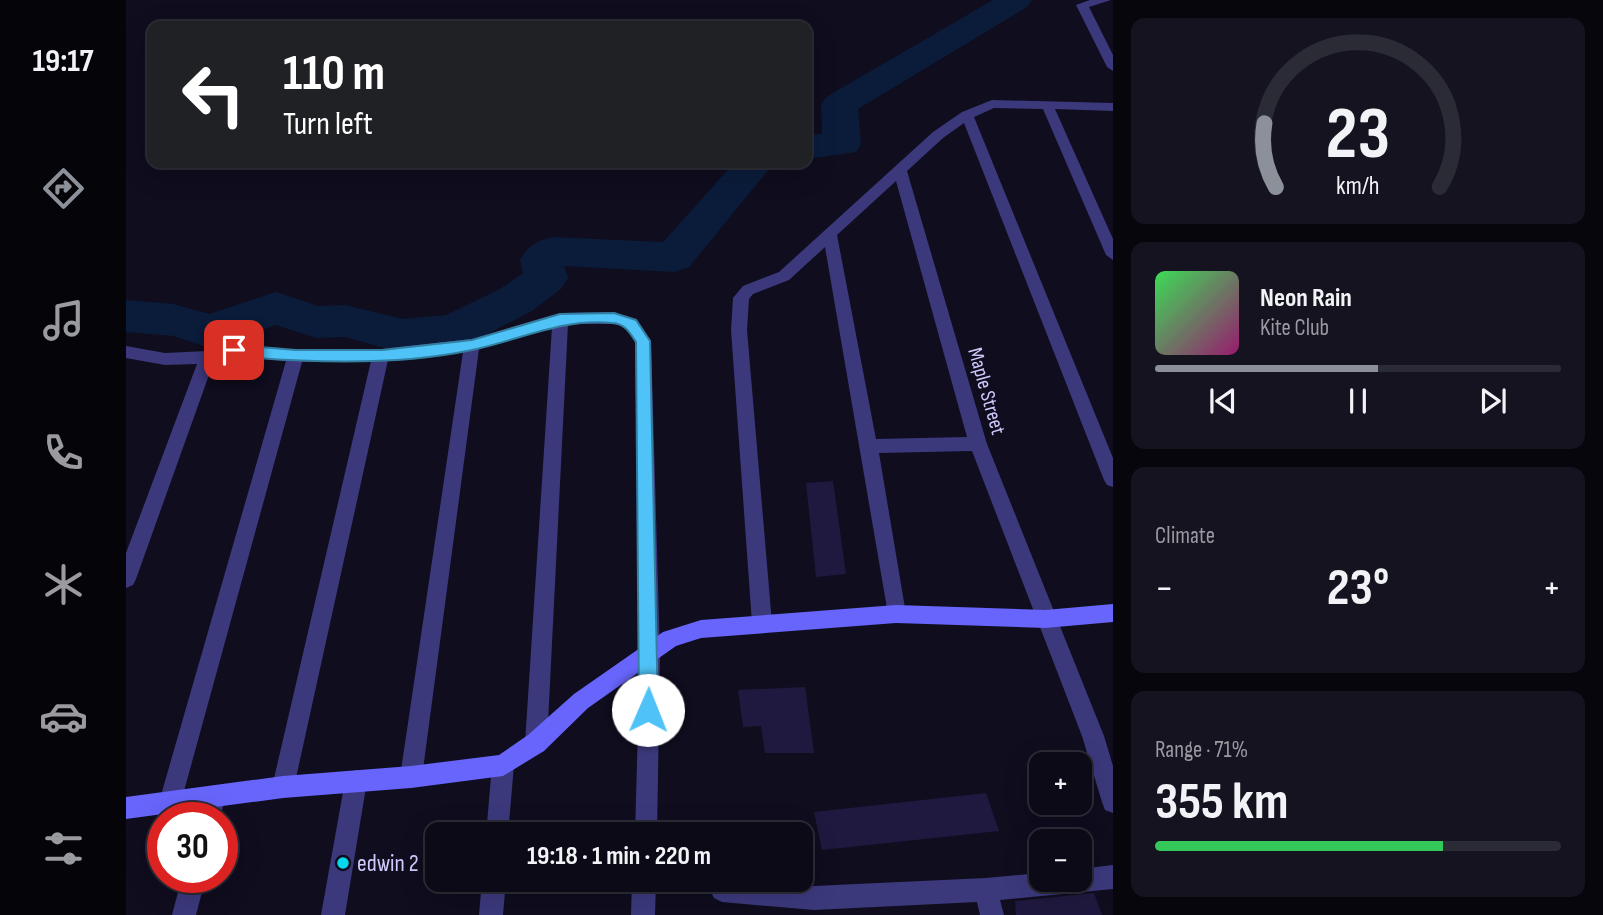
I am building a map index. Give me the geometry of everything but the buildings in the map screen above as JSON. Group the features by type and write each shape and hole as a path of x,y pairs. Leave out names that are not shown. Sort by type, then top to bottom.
{"street":[{"path":"1105,0 1082,5 1113,67"},
{"path":"762,623 739,330 741,298 748,290 784,276 938,135 967,115 992,104 1113,107"},
{"path":"1048,107 1113,255"},
{"path":"967,115 1113,480"},
{"name":"Maple Street","path":"900,170 978,444 1093,736 1113,802"},
{"path":"830,235 869,446 896,614"},
{"path":"126,352 165,359 207,356 234,350 296,356 382,355 472,345 560,319 614,318 631,323 643,341 650,654 646,822"},
{"path":"536,743 560,319"},
{"path":"411,777 472,345"},
{"path":"284,788 338,535 382,355"},
{"path":"126,579 207,356"},
{"path":"170,802 296,356"},
{"path":"869,446 978,444"},
{"path":"231,802 284,788 411,777 503,765 536,743 581,701 670,639 701,629 896,614 1045,619 1113,613"},
{"path":"499,822 503,765"},
{"path":"334,915 356,781"},
{"path":"126,808 147,805"},
{"path":"733,892 815,907 1113,877"},
{"path":"986,890 992,915"},
{"path":"491,915 493,892"},
{"path":"643,915 644,892"},
{"path":"184,915 190,893"}],"waterway":[{"path":"812,147 842,144 839,105 1016,0"},
{"path":"126,316 173,320 210,331 276,308 316,322 345,321 403,336 454,331 516,300 546,278 541,260 552,251 674,257 751,168"}],"place":[{"name":"edwin 2","path":"343,863"}],"route":[{"path":"234,350 296,356 382,355 472,345 560,319 614,318 631,323 643,341 650,654 648,710"}]}
